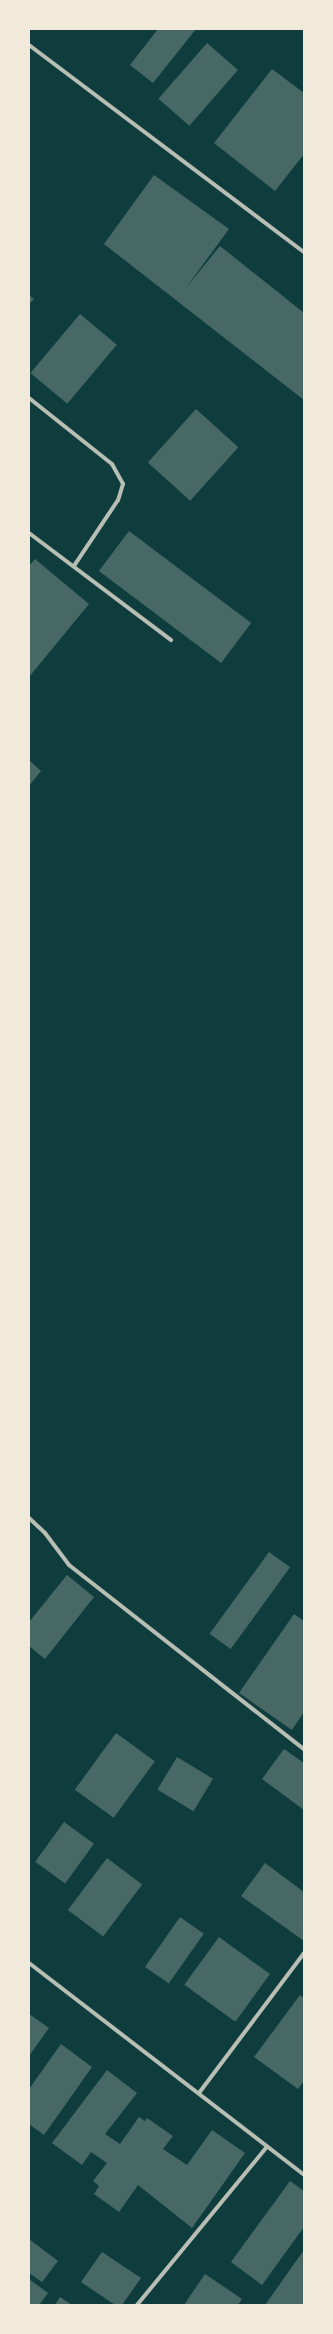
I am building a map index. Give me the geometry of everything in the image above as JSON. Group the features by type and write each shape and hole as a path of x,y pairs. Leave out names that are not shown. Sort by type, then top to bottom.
{"street":[{"path":"29,45 304,252"},
{"path":"29,398 112,464 123,484 118,500 74,566"},
{"path":"29,533 171,640"},
{"path":"29,1518 45,1533 69,1565 304,1749"},
{"path":"199,2093 304,1952"},
{"path":"29,1963 304,2175"},
{"path":"137,2305 267,2147"}],"building":[{"path":"158,29 196,29 153,83 130,65"},
{"path":"207,43 238,70 189,126 158,99"},
{"path":"272,69 304,93 304,154 275,191 214,143"},
{"path":"154,175 229,229 185,289 220,246 304,313 304,400 104,244"},
{"path":"29,295 34,299 29,304"},
{"path":"80,314 117,345 67,404 31,373"},
{"path":"196,409 238,447 190,501 148,463"},
{"path":"129,531 251,623 221,663 99,571"},
{"path":"35,559 89,604 29,677 29,566"},
{"path":"29,760 41,771 29,786"},
{"path":"269,1552 290,1567 231,1649 210,1634"},
{"path":"67,1575 94,1597 45,1659 29,1646 29,1622"},
{"path":"294,1614 304,1621 304,1712 292,1730 239,1693"},
{"path":"116,1733 155,1761 114,1818 75,1790"},
{"path":"284,1749 304,1763 304,1810 262,1779"},
{"path":"177,1757 213,1779 193,1811 157,1790"},
{"path":"64,1822 94,1844 65,1883 35,1862"},
{"path":"107,1858 142,1884 103,1936 68,1910"},
{"path":"265,1863 304,1892 304,1941 241,1896"},
{"path":"180,1917 204,1934 169,1984 145,1967"},
{"path":"219,1937 270,1974 235,2022 184,1985"},
{"path":"300,1995 304,1998 304,2081 298,2089 254,2057"},
{"path":"29,2014 49,2028 29,2056"},
{"path":"61,2044 92,2067 44,2135 29,2124 29,2089"},
{"path":"107,2070 137,2093 105,2134 120,2144 139,2117 145,2121 147,2118 173,2136 163,2149 187,2165 212,2130 245,2153 192,2228 138,2185 119,2212 94,2194 99,2186 93,2181 107,2163 91,2152 82,2165 52,2143"},
{"path":"290,2181 304,2191 304,2227 262,2285 231,2262"},
{"path":"29,2239 58,2261 42,2282 29,2273"},
{"path":"304,2250 304,2305 265,2305"},
{"path":"102,2252 141,2278 122,2305 115,2305 81,2282"},
{"path":"205,2274 242,2299 238,2305 184,2305"},
{"path":"29,2279 48,2293 39,2305 29,2305"},
{"path":"60,2297 72,2305 55,2305"}]}
